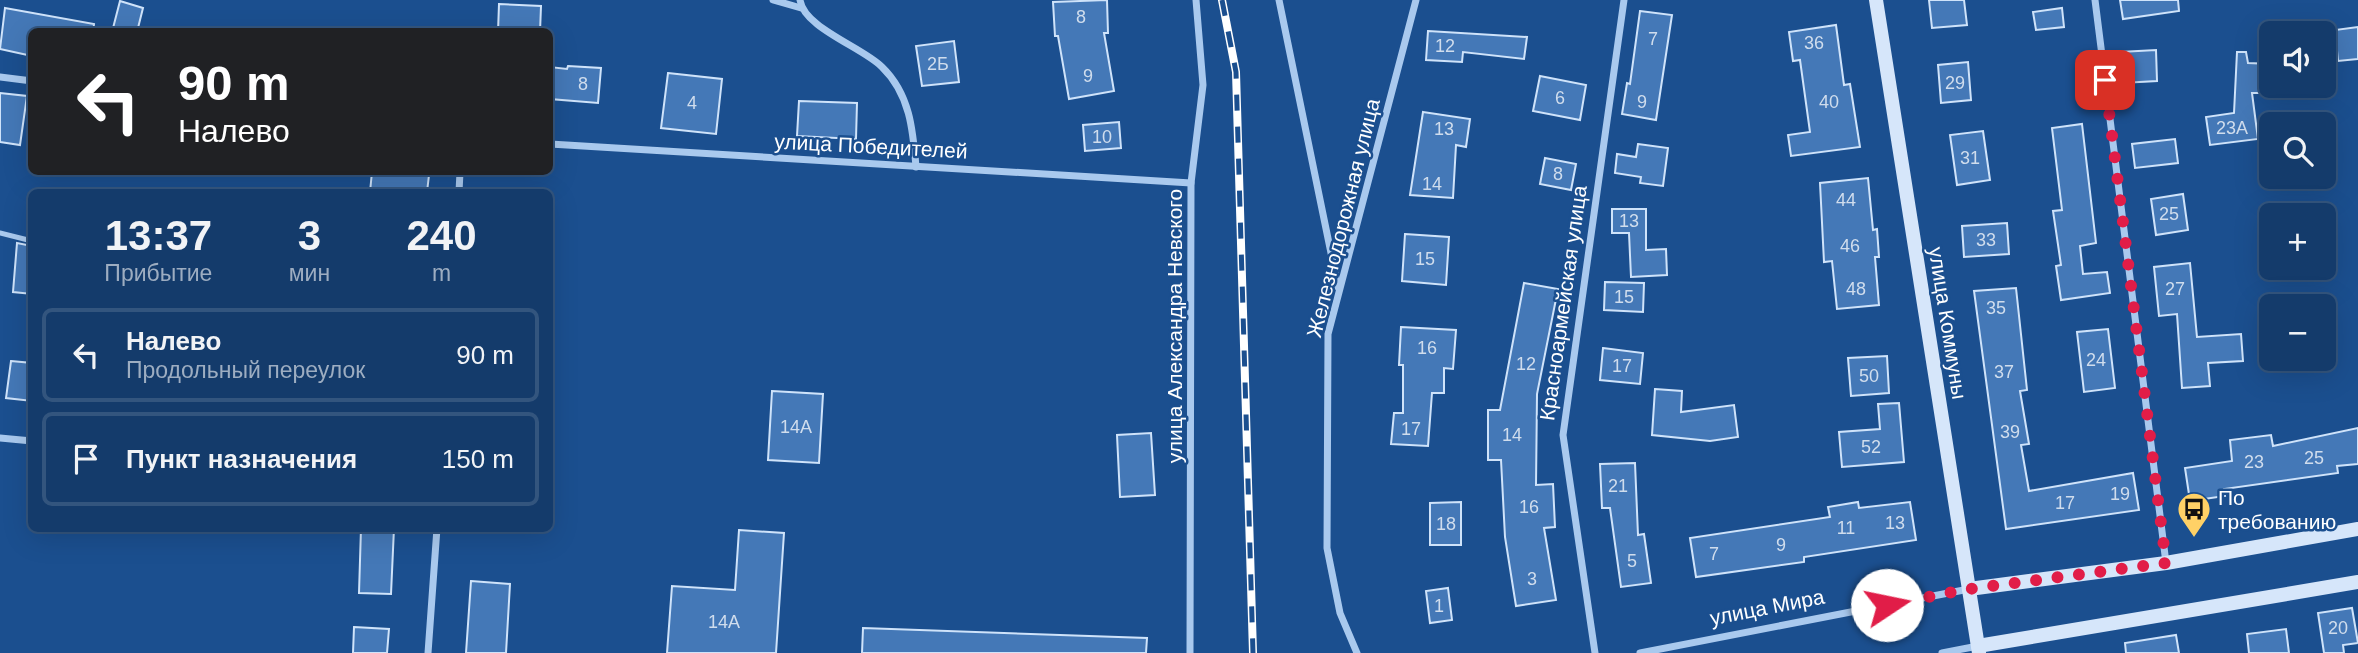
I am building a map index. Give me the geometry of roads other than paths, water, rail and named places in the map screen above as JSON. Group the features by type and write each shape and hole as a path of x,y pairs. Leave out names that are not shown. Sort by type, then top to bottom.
{"street":[{"path":"773,0 801,4 821,27 883,67 901,93 912,120 916,167"},
{"name":"улица Александра Невского","path":"1190,653 1191,183 1203,85 1196,0"},
{"path":"1279,0 1339,291"},
{"name":"Железнодорожная улица","path":"1357,653 1340,612 1327,548 1328,334 1416,0"},
{"name":"Красноармейская улица","path":"1595,653 1563,435 1624,0"},
{"name":"улица Коммуны","path":"1876,0 1978,650"},
{"path":"2095,0 2166,563"},
{"path":"0,77 28,80"},
{"name":"улица Победителей","path":"553,144 1191,183"},
{"path":"0,439 28,441"},
{"name":"улица Мира","path":"1640,653 1969,589 2166,563 2358,529"},
{"path":"428,653 437,532"},
{"path":"1942,653 1978,650 2358,582"}],"lane":[{"path":"0,233 28,240"}],"railway":[{"path":"1222,0 1236,72 1253,653"}],"place":[{"name":"По требованию","path":"2194,539"}]}
